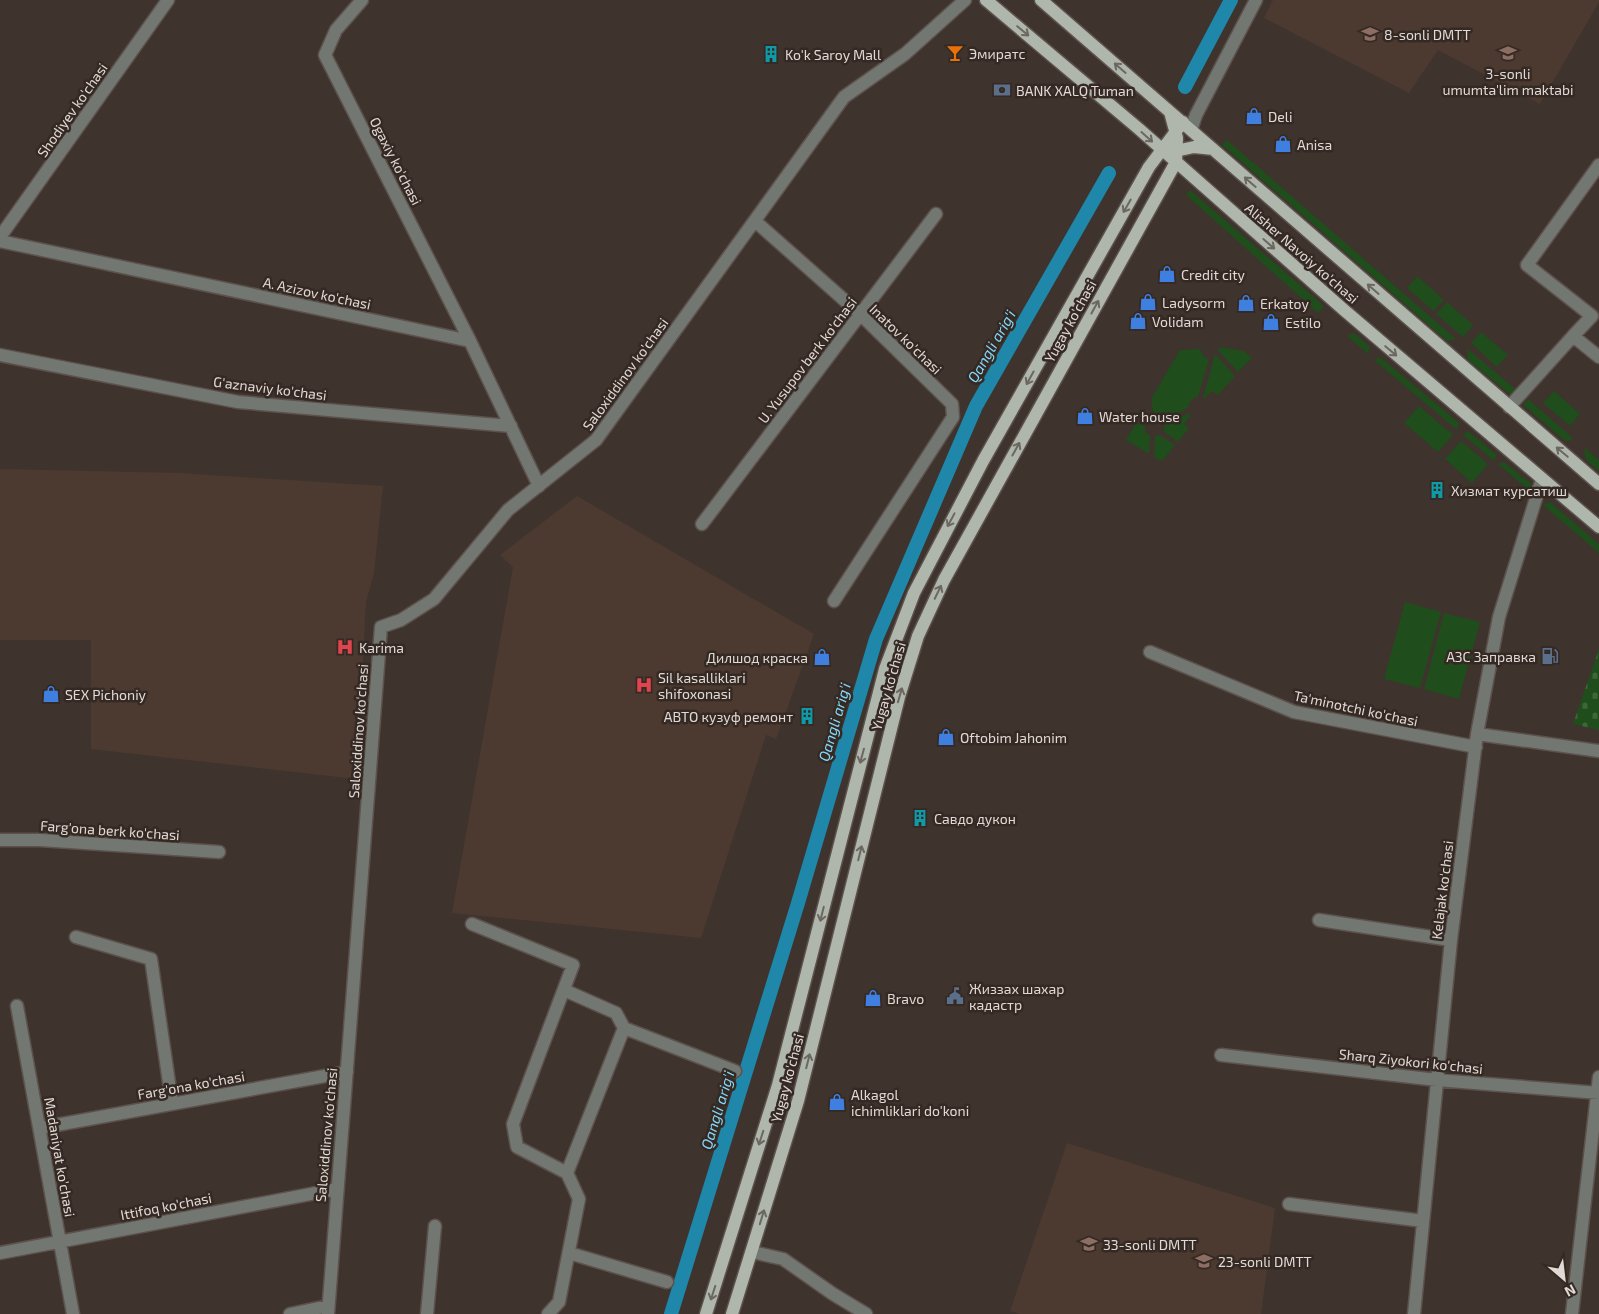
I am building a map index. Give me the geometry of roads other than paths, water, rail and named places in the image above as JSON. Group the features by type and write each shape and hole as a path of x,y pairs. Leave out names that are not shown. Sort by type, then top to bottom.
{"main road":[{"name":"Alisher Navoiy ko'chasi","path":"986,0 1174,153 1190,175 1344,310 1599,527"},
{"name":"Alisher Navoiy ko'chasi","path":"1041,0 1170,112 1183,128 1213,149 1509,408 1599,484"},
{"path":"1174,153 1183,128"},
{"path":"1174,153 1183,128"},
{"path":"1174,153 1213,149"},
{"path":"1174,153 1190,175"},
{"name":"Yugay ko'chasi","path":"706,1314 778,1085 870,726 894,643 931,556 992,444 1151,165 1174,153"},
{"name":"Yugay ko'chasi","path":"732,1314 798,1101 899,697 918,636 944,580 1166,178 1174,153"},
{"path":"1166,178 1178,172 1190,175"}],"street":[{"name":"Shodiyev ko'chasi","path":"0,237 168,0"},
{"name":"Ogaxiy ko'chasi","path":"362,0 336,30 325,55 470,341"},
{"name":"Saloxiddinov ko'chasi","path":"328,1310 381,627 401,620 434,599 508,510 596,440 844,98 905,54 966,0"},
{"path":"1183,128 1196,115 1256,0"},
{"path":"1509,408 1592,316 1527,265 1599,164"},
{"name":"U. Yusupov berk ko'chasi","path":"702,524 936,214"},
{"name":"Inatov ko'chasi","path":"755,221 860,314 952,404 953,417 834,601"},
{"name":"A. Azizov ko'chasi","path":"0,241 470,341"},
{"path":"1573,336 1599,357"},
{"path":"470,341 539,486"},
{"name":"G'aznaviy ko'chasi","path":"0,355 238,402 511,426"},
{"name":"Kelajak ko'chasi","path":"1414,1314 1451,940 1477,734 1499,617 1542,478"},
{"name":"Ta'minotchi ko'chasi","path":"1150,652 1294,712 1476,747"},
{"path":"1477,734 1599,750"},
{"name":"Farg'ona berk ko'chasi","path":"0,840 40,840 219,852"},
{"path":"1319,920 1451,940"},
{"path":"472,924 573,965 513,1124 517,1147 567,1172 579,1199 559,1302 548,1314"},
{"path":"76,937 151,959 172,1103"},
{"path":"564,990 616,1013 624,1028 735,1071"},
{"name":"Madaniyat ko'chasi","path":"17,1006 73,1314"},
{"path":"567,1172 624,1028"},
{"name":"Sharq Ziyokori ko'chasi","path":"1221,1055 1437,1080 1598,1093"},
{"name":"Farg'ona ko'chasi","path":"40,1128 347,1072"},
{"path":"1572,1314 1599,1077"},
{"name":"Ittifoq ko'chasi","path":"0,1253 337,1189"},
{"path":"1289,1204 1424,1221"},
{"path":"427,1314 435,1226"},
{"path":"752,1252 783,1259 833,1294 866,1314"},
{"path":"569,1253 667,1282"},
{"path":"290,1314 328,1310"}],"waterway":[{"name":"Qangli arig'i","path":"1185,87 1231,0"},
{"name":"Qangli arig'i","path":"671,1314 798,903 876,639 976,406 1109,173"}],"place":[{"name":"8-sonli DMTT","path":"1370,34"},
{"name":"Эмиратс","path":"955,53"},
{"name":"3-sonli umumta'lim maktabi","path":"1508,53"},
{"name":"Ko'k Saroy Mall","path":"771,54"},
{"name":"BANK XALQ Tuman","path":"1002,90"},
{"name":"Deli","path":"1254,116"},
{"name":"Anisa","path":"1283,144"},
{"name":"Credit city","path":"1167,274"},
{"name":"Ladysorm","path":"1148,302"},
{"name":"Erkatoy","path":"1246,303"},
{"name":"Volidam","path":"1138,321"},
{"name":"Estilo","path":"1271,322"},
{"name":"Water house","path":"1085,416"},
{"name":"Хизмат курсатиш","path":"1437,490"},
{"name":"Karima","path":"345,647"},
{"name":"АЗС Заправка","path":"1550,656"},
{"name":"Дилшод краска","path":"822,657"},
{"name":"Sil kasalliklari shifoxonasi","path":"644,685"},
{"name":"SEX Pichoniy","path":"51,694"},
{"name":"АВТО кузуф ремонт","path":"807,716"},
{"name":"Oftobim Jahonim","path":"946,737"},
{"name":"Cавдо дукон","path":"920,818"},
{"name":"Жиззах шахар кадастр","path":"955,996"},
{"name":"Bravo","path":"873,998"},
{"name":"Alkagol ichimliklari do'koni","path":"837,1102"},
{"name":"33-sonli DMTT","path":"1089,1244"},
{"name":"23-sonli DMTT","path":"1204,1261"}]}
